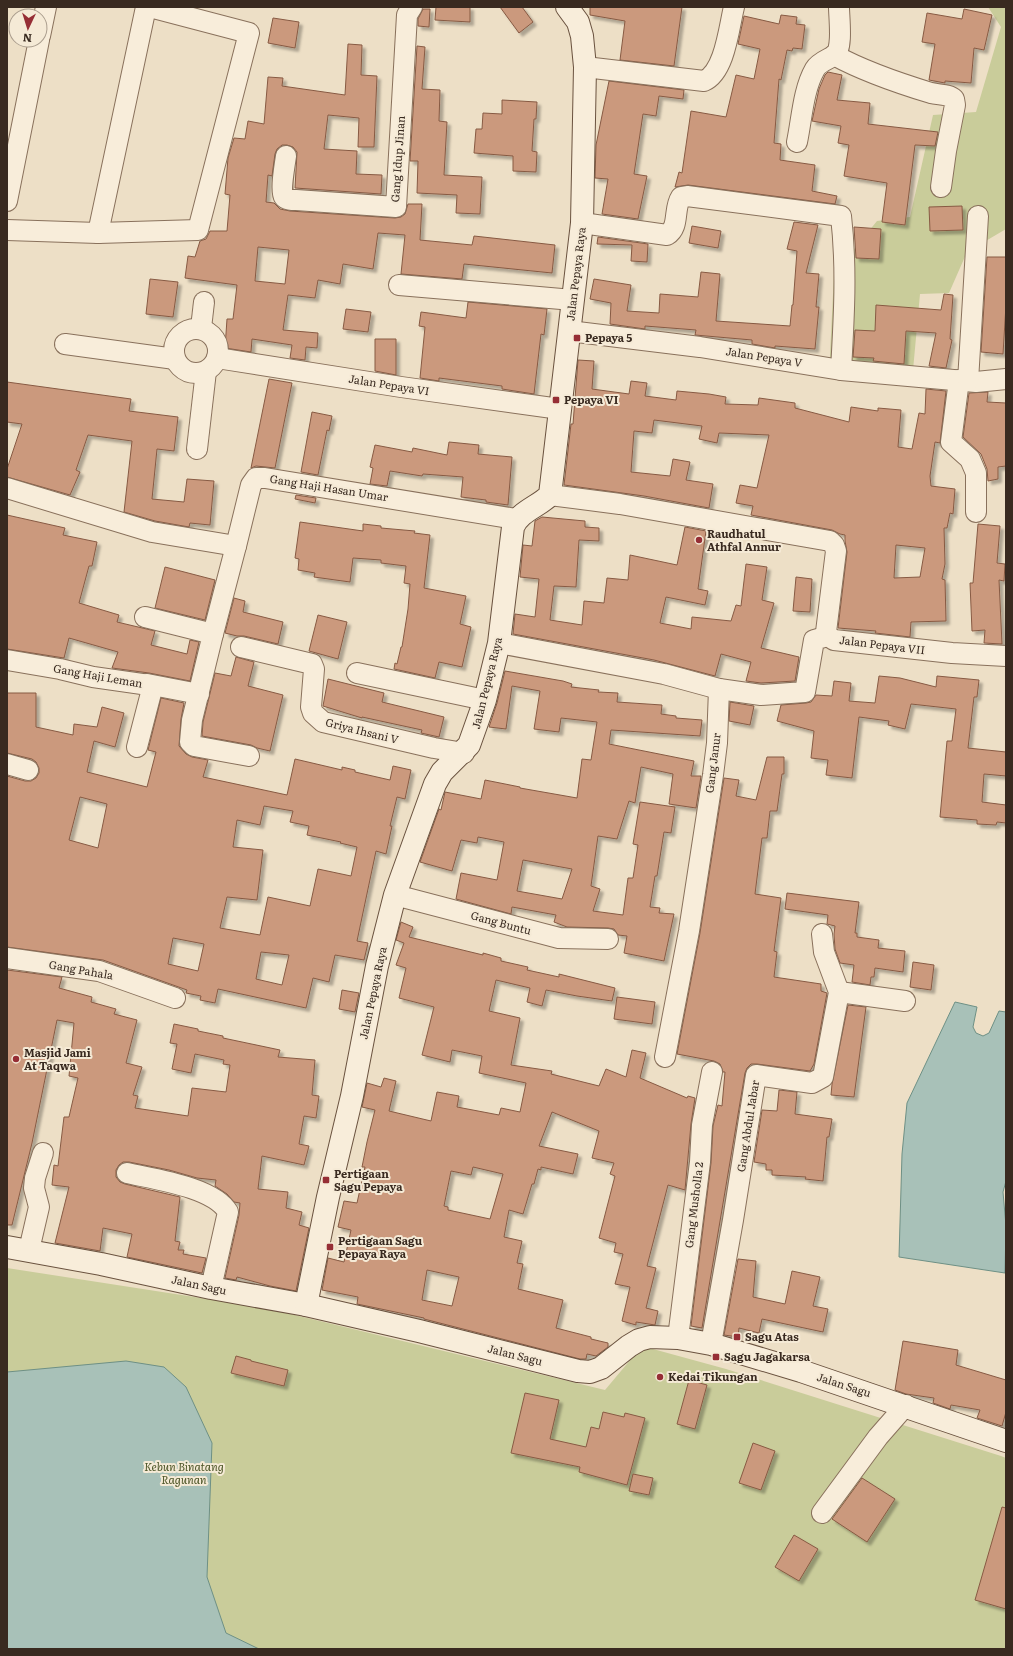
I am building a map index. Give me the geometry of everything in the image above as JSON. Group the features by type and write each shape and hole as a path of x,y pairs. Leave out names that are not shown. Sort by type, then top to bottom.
{"street":[{"path":"98,233 146,7"},
{"path":"7,230 98,233 198,230 249,33 150,7"},
{"name":"Gang Idup Jinan","path":"286,156 283,187 283,196 285,198 396,207 407,15 412,7"},
{"name":"Jalan Pepaya Raya","path":"550,495 582,223 585,67 582,36 578,22 567,7"},
{"path":"585,67 704,81 712,76 718,69 726,44 734,7"},
{"path":"798,142 806,93 815,68 837,54 840,48 838,7"},
{"path":"7,201 37,48"},
{"path":"834,55 864,70 937,95 950,96 954,99 955,105 941,187"},
{"path":"582,223 667,235 672,232 674,228 677,203 681,197 687,196 841,216 845,294 841,370"},
{"path":"976,512 976,473 970,458 952,442 963,381 978,216"},
{"path":"399,285 573,300"},
{"path":"201,328 204,302"},
{"path":"175,360 175,343 185,331 201,328 212,334 218,346 212,365 197,449"},
{"name":"Jalan Pepaya V","path":"569,331 700,347 841,370 976,382 1006,379"},
{"name":"Jalan Pepaya VI","path":"65,344 175,360 180,366 188,371 197,373 212,365 388,385 560,409"},
{"name":"Gang Haji Hasan Umar","path":"236,546 251,485 256,478 265,478 516,519"},
{"path":"7,488 152,532 236,546 213,634 190,733 191,744 194,746 249,756"},
{"path":"516,519 541,503 550,495"},
{"name":"Jalan Pepaya VII","path":"550,495 628,505 830,541 836,552 826,632 828,636 834,640 952,653 1006,656"},
{"name":"Jalan Pepaya Raya","path":"306,1306 328,1196 356,1078 378,966 395,895 435,784 446,768 464,753 474,736 485,700 499,643 513,526 516,519"},
{"path":"145,618 213,634"},
{"path":"499,643 664,674 719,689 761,695 805,692 814,640 828,636"},
{"name":"Griya Ihsani V","path":"241,647 312,664 314,669 311,707 313,713 323,722 434,748 464,753"},
{"name":"Gang Haji Leman","path":"7,660 60,669 92,677 147,684 152,688 138,747"},
{"path":"357,673 485,700"},
{"path":"147,684 199,694"},
{"name":"Gang Janur","path":"666,1057 689,931 713,775 717,743 719,689"},
{"path":"7,764 28,770"},
{"name":"Gang Buntu","path":"395,895 559,938 608,939"},
{"path":"822,934 824,952 839,992 905,1001"},
{"name":"Gang Pahala","path":"7,958 99,971 175,998"},
{"name":"Gang Abdul Jabar","path":"711,1344 756,1075 812,1083 823,1077 839,992"},
{"name":"Gang Musholla 2","path":"678,1338 700,1162 702,1125 712,1072"},
{"path":"29,1250 39,1208 34,1188 35,1178 43,1153"},
{"path":"127,1173 195,1189 206,1194 226,1208 228,1212 211,1288"},
{"name":"Jalan Sagu","path":"7,1246 306,1306 419,1331 578,1371 590,1372 601,1368 629,1346 639,1340 650,1337 678,1338 711,1344 906,1405 1006,1441"},
{"path":"822,1513 878,1437 906,1405"}],"green space":[{"path":"988,7 1006,7 1006,229 967,252 949,293 920,294 912,381 829,375 834,274 877,221 910,217 933,115 976,112 1001,27"},
{"name":"Kebun Binatang Ragunan","path":"7,1268 266,1308 605,1390 642,1346 726,1369 1001,1456 1006,1458 1006,1649 7,1649"}],"water":[{"path":"955,1002 977,1007 973,1027 976,1033 983,1036 989,1033 999,1011 1006,1012 1006,1181 1003,1192 1006,1226 1005,1273 899,1257 902,1154 907,1103"},
{"path":"126,1361 164,1367 186,1387 212,1443 207,1577 226,1633 259,1649 7,1649 7,1372"}],"building":[{"path":"436,7 470,7 470,22 435,20"},
{"path":"500,7 522,7 533,22 519,33"},
{"path":"590,7 682,7 674,66 620,60 625,21 590,15"},
{"path":"423,9 430,9 429,27 418,26 418,19"},
{"path":"964,9 992,15 984,50 974,48 971,83 945,81 945,83 929,80 935,44 922,42 927,13 962,19"},
{"path":"781,15 797,17 796,24 805,25 802,49 793,48 792,51 787,50 781,80 779,79 774,143 781,144 780,160 815,165 812,191 837,196 835,204 688,185 675,187 679,172 682,173 691,111 726,117 736,75 754,79 760,49 738,44 744,16 779,24"},
{"path":"273,18 299,22 295,48 268,43"},
{"path":"348,44 362,45 361,75 377,76 374,147 358,147 359,118 328,115 324,149 357,151 356,174 382,175 381,194 295,188 297,152 293,147 282,145 277,149 275,154 272,176 268,175 266,202 274,203 280,209 290,211 395,218 401,217 405,214 408,204 422,204 420,240 472,245 474,236 555,245 552,273 464,264 462,279 401,274 405,235 378,233 373,269 343,264 340,284 318,280 315,298 288,295 283,330 318,333 317,348 306,347 305,360 290,358 292,345 252,339 251,352 225,348 227,319 233,319 237,285 185,278 188,256 195,257 200,241 206,239 210,231 227,231 230,195 225,194 228,158 234,138 245,139 248,121 264,124 268,77 283,78 282,86 345,95","holes":["258,247 289,250 285,284 255,281"]},
{"path":"417,46 425,47 422,89 440,90 439,121 447,122 444,175 482,177 480,214 456,213 457,195 417,193 418,161 410,161"},
{"path":"828,72 842,75 837,100 870,103 868,124 938,132 935,146 915,145 905,225 882,222 887,183 844,176 849,145 838,143 841,126 812,121 819,89 825,75"},
{"path":"609,81 684,90 683,99 659,96 656,116 643,114 634,174 647,176 638,219 602,214 608,179 595,178 596,145"},
{"path":"502,100 537,102 536,119 534,119 532,151 537,152 536,172 513,171 513,156 474,153 476,129 482,129 483,113 502,114"},
{"path":"962,206 963,230 930,231 929,207"},
{"path":"794,222 818,225 806,273 819,274 816,307 819,307 815,349 775,346 775,348 752,344 752,340 695,335 696,330 645,326 645,329 610,324 611,303 590,299 594,279 631,285 627,311 659,313 660,294 698,297 701,272 720,274 716,321 790,326 797,251 787,249"},
{"path":"692,226 721,231 718,248 689,243"},
{"path":"854,227 881,229 879,259 856,258"},
{"path":"598,237 648,244 647,262 631,261 632,245 597,244"},
{"path":"987,257 1006,257 1006,305 1003,354 981,352"},
{"path":"150,279 178,282 173,317 146,314"},
{"path":"944,294 953,295 950,339 952,340 946,368 929,366 936,333 906,331 904,364 873,361 874,358 853,357 855,330 875,331 876,305 941,310"},
{"path":"468,302 547,309 544,335 541,334 534,394 502,389 502,386 439,378 439,381 420,378 425,327 419,326 421,312 466,318"},
{"path":"346,309 371,312 368,332 343,329"},
{"path":"375,339 396,339 396,375 375,371"},
{"path":"578,360 594,361 592,389 629,394 631,381 647,383 645,396 676,400 677,391 726,397 725,404 758,405 759,398 795,403 795,408 849,422 851,407 878,411 878,408 901,410 898,447 912,449 919,413 925,414 926,389 946,391 940,443 935,442 930,476 931,486 955,489 953,514 950,513 947,528 944,528 945,564 942,579 945,580 946,621 911,622 910,637 875,633 876,631 838,628 847,552 845,535 832,530 751,515 753,506 736,503 740,485 757,488 769,435 719,433 717,443 699,439 702,426 654,420 652,433 634,431 631,472 670,476 673,459 690,462 686,480 713,484 709,508 644,496 564,485 571,424 573,424","holes":["896,545 925,548 920,577 894,578"]},
{"path":"269,379 292,383 275,468 256,466 251,468"},
{"path":"7,382 131,399 129,411 178,417 174,451 157,449 152,499 184,502 187,479 214,481 210,525 190,523 189,527 155,521 124,512 132,441 88,435 76,470 80,472 70,495 7,477 7,469 22,424 7,422"},
{"path":"988,392 987,402 1006,403 1006,466 998,467 998,479 988,481 987,469 981,454 963,437 969,393"},
{"path":"312,412 332,416 329,431 327,430 318,475 301,472"},
{"path":"449,442 479,445 478,454 512,457 508,505 486,502 486,500 461,497 463,477 423,474 422,476 390,471 387,486 370,484 373,468 370,467 375,445 412,452 413,448 447,455"},
{"path":"296,495 316,498 315,503 295,499"},
{"path":"7,515 65,528 63,535 97,542 92,566 89,566 79,603 119,615 117,622 155,631 151,645 187,654 190,640 199,642 190,681 112,668 118,652 69,638 64,658 7,649"},
{"path":"542,517 585,521 585,527 599,528 599,541 579,540 576,587 554,586 550,620 582,625 584,601 604,603 607,578 628,580 630,555 677,565 685,527 706,531 698,589 708,591 705,605 666,597 660,623 691,629 692,617 731,621 736,605 741,606 746,564 767,567 762,600 774,603 761,648 799,657 795,681 761,683 746,681 751,662 721,654 715,676 654,660 513,634 515,614 535,617 539,579 520,577 523,545 532,546 535,521"},
{"path":"300,522 363,531 363,524 381,526 381,528 415,531 414,533 430,535 424,588 466,596 460,624 471,627 462,667 439,662 435,678 394,669 402,647 408,609 410,584 404,583 406,566 381,563 381,560 353,558 350,582 314,577 315,573 298,570 299,559 295,558"},
{"path":"978,524 1000,526 997,563 1005,564 1004,581 999,580 1002,644 984,643 985,630 972,631 970,583 973,583"},
{"path":"165,567 215,580 205,620 155,608"},
{"path":"796,577 812,579 810,612 793,611"},
{"path":"234,598 245,601 243,612 283,622 278,644 225,633"},
{"path":"318,615 347,622 338,659 309,651"},
{"path":"236,657 254,662 248,686 283,695 270,751 251,745 202,736 203,722 215,673 231,676"},
{"path":"505,671 563,681 572,684 571,687 599,690 598,692 618,693 617,702 662,705 661,714 676,716 676,718 702,720 700,736 611,730 609,744 694,761 691,776 701,776 696,808 669,804 673,774 641,767 635,803 629,801 617,839 598,836 591,886 600,889 593,911 623,915 628,878 633,878 638,845 633,844 640,802 675,807 671,833 664,832 650,907 660,908 659,913 674,914 664,961 624,953 627,936 618,935 614,929 567,927 554,922 556,915 512,907 511,914 456,899 461,873 497,880 504,842 478,837 477,843 461,840 452,871 420,862 439,809 441,810 445,792 481,799 485,780 577,798 582,759 591,760 597,722 561,718 559,732 534,729 540,691 512,686 506,729 489,727","holes":["523,860 572,869 562,899 517,891"]},
{"path":"879,676 900,678 936,687 937,676 979,680 977,697 974,697 968,748 1006,752 1006,776 984,774 982,802 1006,805 1006,823 997,822 996,825 977,824 977,820 940,817 947,741 952,741 956,709 911,704 905,729 888,725 889,721 859,717 852,778 826,775 828,760 811,758 814,731 777,721 781,705 811,702 816,695 832,696 834,681 851,683 849,701 875,703"},
{"path":"328,679 384,693 382,702 444,717 439,737 421,733 422,730 362,718 323,706"},
{"path":"7,693 36,693 36,727 73,735 74,724 97,727 102,707 124,713 115,747 94,741 87,772 147,787 156,752 148,750 161,698 184,703 179,746 186,754 192,757 208,760 203,777 287,795 295,759 342,770 342,767 355,770 355,772 390,780 393,766 411,770 405,799 397,797 390,826 392,826 386,854 376,851 357,941 368,943 364,960 335,955 329,982 313,978 306,1008 218,989 215,1003 200,1000 201,996 186,993 187,990 103,960 7,947 7,776 25,781 31,781 36,778 39,773 39,768 36,762 32,759 7,753","holes":["80,797 107,804 98,848 69,840","264,806 293,811 290,822 309,826 307,835 357,847 351,876 318,869 310,906 268,897 260,935 220,928 227,897 257,900 263,850 233,847 237,820 260,825","173,938 204,944 198,971 168,964","261,952 289,955 282,985 256,979"]},
{"path":"730,702 754,706 750,725 729,721"},
{"path":"767,757 784,757 784,774 782,774 777,811 770,811 767,838 762,838 755,894 781,898 774,951 777,952 774,977 821,984 821,991 827,993 814,1064 810,1071 751,1064 745,1073 702,1328 691,1326 711,1163 713,1126 718,1105 722,1106 725,1072 723,1072 720,1064 714,1061 677,1054 700,933 724,778 739,780 736,796 756,800"},
{"path":"787,893 859,902 855,933 857,933 857,937 879,940 878,948 905,951 903,972 875,968 874,977 871,977 870,985 852,982 854,965 840,963 835,949 835,926 827,924 828,915 785,909"},
{"path":"401,922 413,927 409,937 501,958 501,961 528,967 527,970 559,977 559,974 615,988 612,1001 546,990 542,1006 527,1002 530,988 496,980 489,1011 520,1018 511,1065 552,1071 551,1074 599,1086 606,1069 626,1077 632,1050 646,1053 640,1078 687,1098 688,1096 695,1098 685,1190 668,1185 647,1266 656,1268 646,1308 658,1311 655,1325 636,1322 636,1325 622,1321 630,1287 615,1284 623,1254 614,1252 616,1243 599,1238 615,1176 610,1174 614,1163 592,1158 599,1131 552,1112 539,1146 578,1154 573,1174 541,1167 541,1170 538,1169 523,1214 509,1210 504,1237 522,1241 517,1263 523,1264 518,1289 563,1300 556,1328 608,1343 608,1347 596,1356 587,1354 586,1359 580,1359 424,1318 357,1304 358,1297 322,1290 328,1258 344,1262 351,1230 338,1227 344,1201 357,1203 365,1167 362,1167 375,1110 362,1107 367,1083 381,1087 384,1078 396,1081 389,1111 431,1121 437,1092 459,1096 457,1107 499,1115 501,1108 520,1112 526,1083 479,1073 482,1056 452,1050 450,1062 422,1055 434,1007 399,998 406,968 396,965 404,943 396,940","holes":["473,1167 503,1174 490,1219 448,1210 448,1207 444,1206 451,1171 471,1175","427,1270 459,1277 452,1306 422,1300"]},
{"path":"913,962 934,965 931,990 910,987"},
{"path":"7,970 62,977 59,988 92,997 91,1002 116,1009 114,1014 137,1020 126,1063 142,1067 133,1095 138,1096 135,1108 188,1116 192,1088 226,1092 230,1065 223,1064 224,1060 195,1054 191,1073 172,1069 177,1044 170,1043 174,1024 223,1036 223,1038 280,1050 278,1057 315,1060 312,1095 319,1096 316,1118 304,1116 299,1144 309,1146 304,1165 262,1156 258,1189 288,1192 286,1208 302,1212 299,1225 309,1228 296,1291 237,1277 236,1280 225,1278 239,1215 240,1203 234,1202 227,1194 215,1186 216,1180 197,1178 169,1170 129,1162 123,1162 116,1170 116,1177 120,1182 180,1197 175,1241 180,1242 178,1250 184,1250 183,1254 206,1258 202,1273 127,1257 132,1234 103,1228 100,1251 55,1243 69,1187 52,1185 54,1165 58,1166 64,1117 69,1117 78,1078 69,1076 74,1023 57,1020 32,1143 12,1225 7,1225"},
{"path":"342,990 359,993 355,1012 339,1009"},
{"path":"617,997 655,1002 652,1024 614,1019"},
{"path":"848,1005 866,1007 854,1097 831,1095"},
{"path":"779,1090 797,1092 795,1114 832,1119 829,1137 827,1137 823,1181 805,1179 806,1177 772,1175 772,1170 766,1170 766,1164 754,1162 762,1110 777,1111"},
{"path":"738,1259 756,1261 753,1297 785,1304 792,1271 820,1277 813,1306 828,1309 823,1332 762,1319 759,1333 739,1328 738,1337 724,1335"},
{"path":"903,1341 958,1350 956,1365 1006,1380 1006,1412 1002,1426 977,1418 980,1410 951,1405 950,1409 933,1403 934,1398 906,1394 895,1390"},
{"path":"236,1356 288,1370 284,1386 231,1373"},
{"path":"689,1380 707,1385 695,1429 677,1424"},
{"path":"525,1393 559,1400 550,1439 586,1447 591,1427 599,1429 603,1412 624,1417 625,1413 645,1418 627,1485 579,1472 580,1467 511,1453"},
{"path":"753,1443 775,1451 761,1490 739,1483"},
{"path":"633,1474 653,1478 649,1495 629,1491"},
{"path":"862,1478 895,1499 867,1542 832,1519"},
{"path":"1002,1507 1006,1508 1006,1609 975,1600"},
{"path":"794,1535 818,1549 799,1581 775,1567"}],"place":[{"name":"Pepaya 5","path":"577,338"},
{"name":"Pepaya VI","path":"556,400"},
{"name":"Raudhatul Athfal Annur","path":"699,540"},
{"name":"Masjid Jami At Taqwa","path":"16,1059"},
{"name":"Pertigaan Sagu Pepaya","path":"326,1180"},
{"name":"Pertigaan Sagu Pepaya Raya","path":"330,1247"},
{"name":"Sagu Atas","path":"737,1337"},
{"name":"Sagu Jagakarsa","path":"716,1357"},
{"name":"Kedai Tikungan","path":"660,1377"}]}
